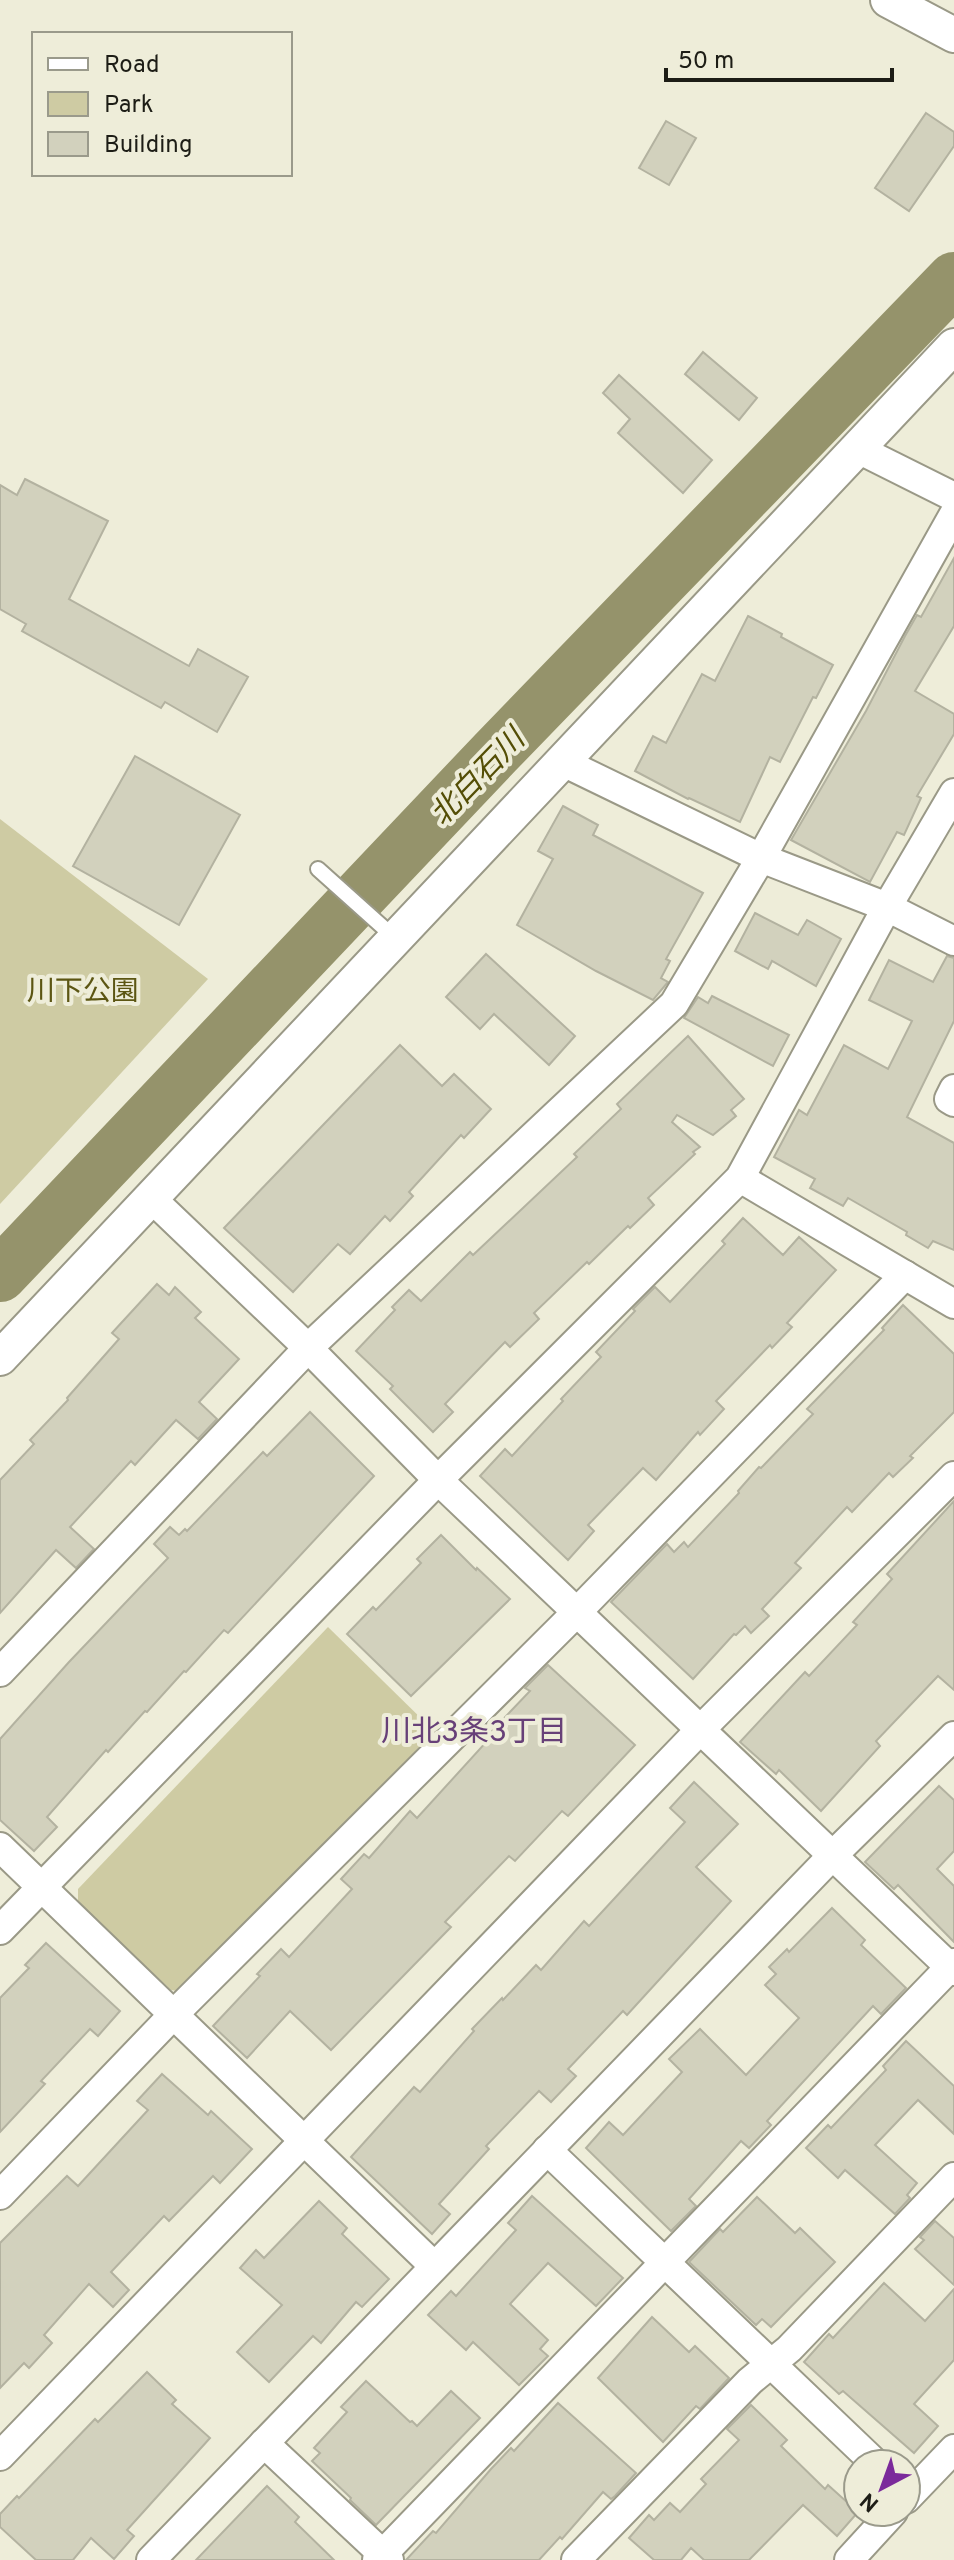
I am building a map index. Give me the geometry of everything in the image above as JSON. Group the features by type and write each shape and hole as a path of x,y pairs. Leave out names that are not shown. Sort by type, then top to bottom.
{"street":[{"path":"888,0 954,35"},
{"path":"0,1358 152,1199 389,932 563,762 954,346"},
{"path":"858,449 954,497"},
{"path":"0,1672 308,1348 674,1004 761,858 954,514"},
{"path":"563,762 761,858 887,907 954,941"},
{"path":"0,1930 438,1480 740,1178 887,907 954,793"},
{"path":"954,1089 949,1099 954,1102"},
{"path":"740,1178 954,1304"},
{"path":"152,1199 576,1613 953,1967 666,2261 383,2558 264,2443"},
{"path":"0,2195 173,2015 576,1613 905,1275"},
{"path":"0,2456 700,1730 954,1476"},
{"path":"151,2560 832,1856 954,1736"},
{"path":"0,1847 434,2266"},
{"path":"547,2150 859,2448"},
{"path":"576,2560 750,2381 789,2349 954,2177"},
{"path":"922,2482 954,2449"},
{"path":"849,2560 878,2528"}],"lane":[{"path":"318,869 389,932"}],"green space":[{"name":"川下公園","path":"0,819 208,979 0,1204"},
{"path":"328,1627 435,1732 183,1992 171,1990 78,1903 78,1889"}],"building":[{"path":"926,113 954,132 954,146 909,211 875,188"},
{"path":"666,121 696,138 669,185 639,168"},
{"path":"703,352 757,398 739,420 685,374"},
{"path":"619,375 712,460 683,493 618,433 630,419 603,393"},
{"path":"25,479 108,521 69,599 189,666 198,649 248,677 217,732 165,702 161,708 22,631 26,624 0,609 0,485 17,495"},
{"path":"954,558 954,626 915,691 954,714 954,734 917,796 921,798 904,835 897,832 870,882 791,840 866,711 917,615 921,617"},
{"path":"748,616 833,665 780,762 770,757 740,822 635,771 653,736 666,743 702,674 715,681"},
{"path":"135,756 240,815 179,925 73,866"},
{"path":"563,806 598,825 593,835 703,893 666,959 670,961 661,978 668,982 653,1000 517,925 553,859 538,851"},
{"path":"755,913 798,935 807,920 841,939 816,986 772,961 768,969 735,951"},
{"path":"486,954 575,1036 549,1065 494,1014 480,1029 446,997"},
{"path":"947,956 954,958 954,1021 907,1117 954,1143 954,1250 933,1241 928,1248 906,1235 907,1232 848,1198 843,1206 810,1188 815,1179 774,1157 799,1110 807,1115 844,1045 888,1069 912,1021 869,1000 889,960 933,982"},
{"path":"712,996 789,1035 773,1066 684,1018 698,997 708,1003"},
{"path":"688,1036 744,1099 731,1110 736,1116 713,1135 677,1115 672,1122 700,1147 693,1152 695,1154 648,1198 654,1205 589,1264 587,1262 534,1313 539,1319 510,1347 505,1342 445,1404 453,1412 433,1432 390,1389 393,1386 356,1351 395,1310 392,1307 409,1290 421,1301 470,1252 473,1255 577,1157 574,1154 621,1109 617,1104"},
{"path":"400,1045 442,1086 454,1074 491,1109 464,1138 461,1135 409,1192 413,1196 390,1221 385,1216 350,1254 338,1244 293,1292 224,1228"},
{"path":"743,1218 783,1255 799,1237 836,1270 787,1323 792,1327 772,1348 770,1345 716,1401 724,1409 700,1435 698,1432 656,1480 643,1468 588,1525 594,1531 568,1560 480,1476 505,1449 512,1456 563,1401 561,1399 601,1357 596,1352 655,1287 670,1302 725,1244 722,1241"},
{"path":"157,1284 169,1295 175,1287 201,1312 195,1318 239,1359 199,1402 217,1419 198,1439 176,1420 135,1465 131,1461 70,1527 94,1549 76,1568 56,1550 0,1613 0,1480 34,1444 30,1440 119,1339 112,1333"},
{"path":"903,1305 954,1354 954,1412 893,1477 889,1473 852,1512 847,1507 795,1563 801,1568 762,1609 769,1616 751,1633 745,1626 734,1634 693,1679 611,1602 667,1544 674,1552 684,1542 688,1547 759,1467 813,1414 807,1409 884,1330 882,1328"},
{"path":"310,1412 374,1476 228,1633 224,1630 108,1752 106,1750 47,1817 57,1827 34,1851 0,1820 0,1739 168,1558 154,1544 170,1527 179,1535 185,1529 187,1531 263,1452 267,1456"},
{"path":"954,1501 954,1690 938,1676 876,1741 880,1746 821,1811 779,1770 776,1774 740,1742 805,1672 809,1676 857,1625 853,1622 892,1579 887,1574"},
{"path":"441,1535 510,1599 411,1696 347,1634 373,1607 376,1610 421,1563 417,1559"},
{"path":"548,1665 635,1745 568,1816 562,1811 515,1861 509,1856 445,1922 451,1927 331,2050 290,2011 247,2058 213,2026 281,1949 289,1957 352,1889 341,1879 364,1854 369,1858 410,1811 417,1818 489,1739 487,1736 530,1691 525,1688"},
{"path":"694,1782 738,1824 696,1867 731,1901 627,2015 623,2011 568,2069 576,2076 551,2102 539,2091 486,2146 489,2149 439,2204 450,2214 432,2234 351,2157 414,2087 420,2092 474,2031 472,2029 536,1965 541,1970 584,1921 589,1926 685,1822 670,1808"},
{"path":"939,1786 954,1800 954,1851 937,1869 954,1886 954,1942 898,1885 894,1889 865,1862"},
{"path":"832,1908 865,1940 861,1945 906,1988 881,2014 873,2006 767,2121 771,2125 749,2148 741,2141 689,2199 696,2206 671,2231 586,2148 609,2122 623,2135 682,2072 669,2059 700,2029 746,2075 799,2018 765,1985 776,1974 769,1967 787,1949 789,1952"},
{"path":"46,1943 120,2011 98,2036 90,2029 41,2081 45,2084 0,2132 0,1998 29,1968 25,1965"},
{"path":"906,2041 954,2086 954,2134 918,2100 875,2145 917,2183 907,2195 910,2198 895,2214 845,2170 838,2178 806,2148 828,2125 831,2128 886,2070 883,2066"},
{"path":"162,2074 208,2115 211,2111 252,2149 220,2183 213,2176 169,2221 164,2216 111,2272 129,2290 113,2307 89,2284 44,2335 52,2343 29,2368 24,2363 0,2388 0,2243 67,2176 78,2186 148,2110 137,2101"},
{"path":"532,2196 623,2278 596,2306 548,2263 510,2304 548,2340 540,2349 548,2356 519,2385 473,2342 466,2350 428,2315 451,2291 456,2296 516,2230 508,2223"},
{"path":"757,2197 795,2233 800,2228 835,2262 771,2327 762,2319 756,2325 689,2262 720,2229 723,2232"},
{"path":"319,2201 347,2228 342,2234 389,2279 362,2307 356,2302 321,2343 313,2336 269,2382 237,2352 282,2305 240,2268 256,2250 264,2258"},
{"path":"935,2221 954,2238 954,2285 915,2249 924,2240 920,2237"},
{"path":"884,2283 925,2321 954,2289 954,2360 914,2404 938,2426 918,2448 908,2448 843,2391 839,2394 804,2362 829,2334 833,2338"},
{"path":"652,2317 689,2352 695,2346 729,2378 700,2409 696,2406 663,2442 598,2378"},
{"path":"147,2372 176,2400 172,2404 210,2438 127,2530 134,2536 114,2559 91,2538 73,2560 36,2560 0,2527 0,2514"},
{"path":"366,2381 417,2426 451,2391 480,2418 376,2525 312,2461 320,2453 314,2448 347,2412 341,2407"},
{"path":"558,2403 636,2473 615,2496 611,2499 603,2492 539,2560 406,2560 433,2531 436,2533 491,2469 511,2448 514,2451"},
{"path":"751,2405 787,2440 781,2446 825,2489 828,2485 842,2498 844,2528 837,2536 803,2505 749,2560 704,2560 691,2548 681,2560 654,2560 629,2538 649,2515 654,2520 670,2503 680,2512 706,2484 701,2479 739,2440 727,2429"},
{"path":"267,2486 299,2517 295,2522 334,2560 196,2560"}],"waterway":[{"name":"北白石川","path":"0,1275 496,752 954,279"}],"district":[{"name":"川北3条3丁目","path":"474,1731"}]}
